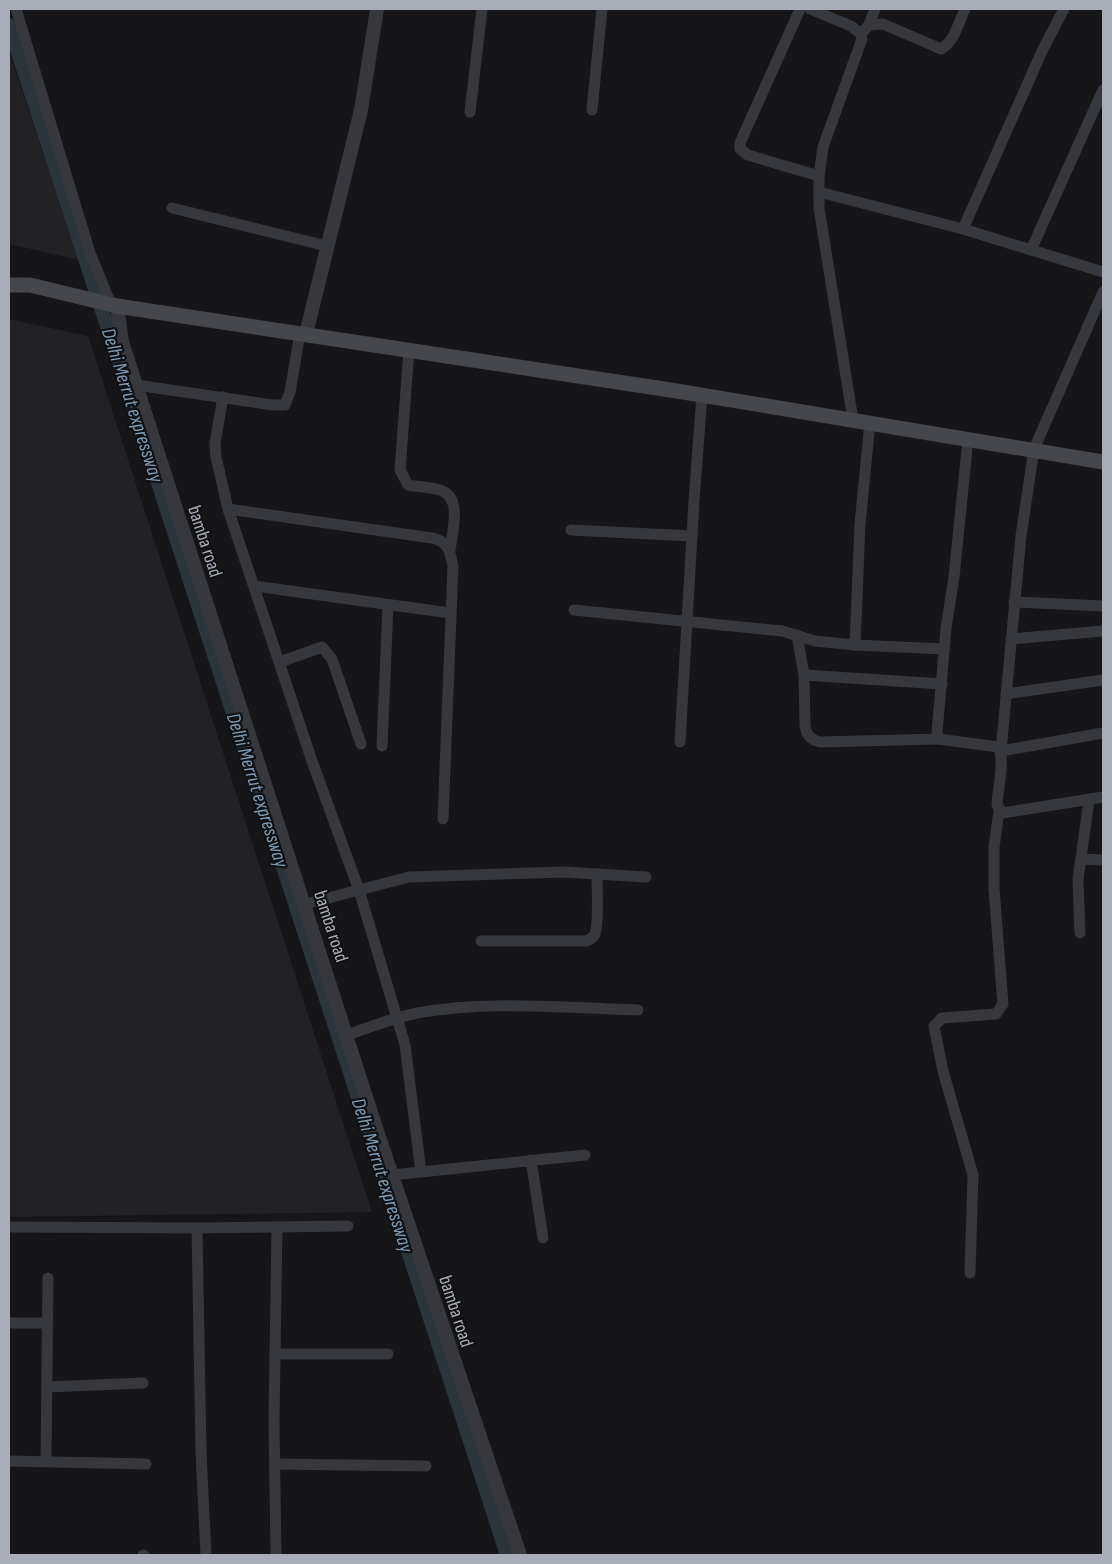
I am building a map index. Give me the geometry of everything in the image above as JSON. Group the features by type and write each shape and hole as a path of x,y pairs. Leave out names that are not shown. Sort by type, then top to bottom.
{"main road":[{"path":"9,276 30,285 111,304 702,395 1103,462"},
{"path":"9,285 30,285"}],"street":[{"path":"16,9 90,253 111,304"},
{"path":"136,385 273,405 285,405 328,246 361,110 377,9"},
{"path":"470,112 482,9"},
{"path":"592,110 602,9"},
{"path":"800,9 740,143 740,149 748,154 819,176"},
{"path":"810,9 844,23 865,29 882,24 941,49 947,46 951,40 966,9"},
{"path":"853,420 834,310 819,192 819,176 823,146 865,29 875,9"},
{"path":"963,229 1043,48 1064,9"},
{"path":"1030,250 1103,90"},
{"path":"819,192 963,229 1103,272"},
{"path":"172,208 328,246"},
{"path":"970,1273 973,1175 943,1071 934,1026 942,1018 996,1014 1003,1004 994,889 994,847 999,811 997,805 1001,751 1021,536 1034,449 1103,292"},
{"name":"bamba road","path":"111,304 392,1175 520,1555"},
{"path":"409,350 400,470 408,485 447,493 452,500 454,511 450,551 453,566 443,819"},
{"path":"680,742 702,395"},
{"path":"223,397 215,450 228,509 359,890 397,1018 404,1045 421,1172"},
{"path":"855,645 860,524 870,422"},
{"path":"939,739 937,733 944,649 954,577 968,439"},
{"path":"228,509 440,539 450,551"},
{"path":"571,530 692,536"},
{"path":"254,586 450,613"},
{"path":"1014,602 1103,606"},
{"path":"382,746 388,605"},
{"path":"574,610 782,631 815,641 855,645 944,649"},
{"path":"1011,639 1103,631"},
{"path":"797,635 804,675 807,734 812,740 820,742 939,739 994,746 1001,751 1103,733"},
{"path":"280,662 322,647 326,650 332,659 361,744"},
{"path":"804,675 942,684"},
{"path":"1006,694 1103,680"},
{"path":"999,811 1008,813 1103,797"},
{"path":"1080,933 1078,880 1089,800"},
{"path":"1081,859 1103,860"},
{"path":"305,904 409,877 564,872 646,877"},
{"path":"480,941 586,941 591,939 595,934 596,926 597,874"},
{"path":"347,1035 397,1018 442,1009 502,1007 638,1010"},
{"path":"392,1175 585,1155"},
{"path":"531,1160 543,1238"},
{"path":"9,1227 197,1228 348,1226"},
{"path":"276,1227 276,1555"},
{"path":"197,1228 201,1452 206,1555"},
{"path":"46,1461 48,1278"},
{"path":"9,1323 48,1323"},
{"path":"275,1354 388,1354"},
{"path":"47,1387 143,1384"},
{"path":"9,1461 146,1464"},
{"path":"275,1464 426,1466"}],"shaded area":[{"path":"9,52 79,260 9,244"},
{"path":"9,319 88,336 372,1212 9,1217"}],"waterway":[{"name":"Delhi Merrut expressway","path":"9,25 507,1555"}]}
